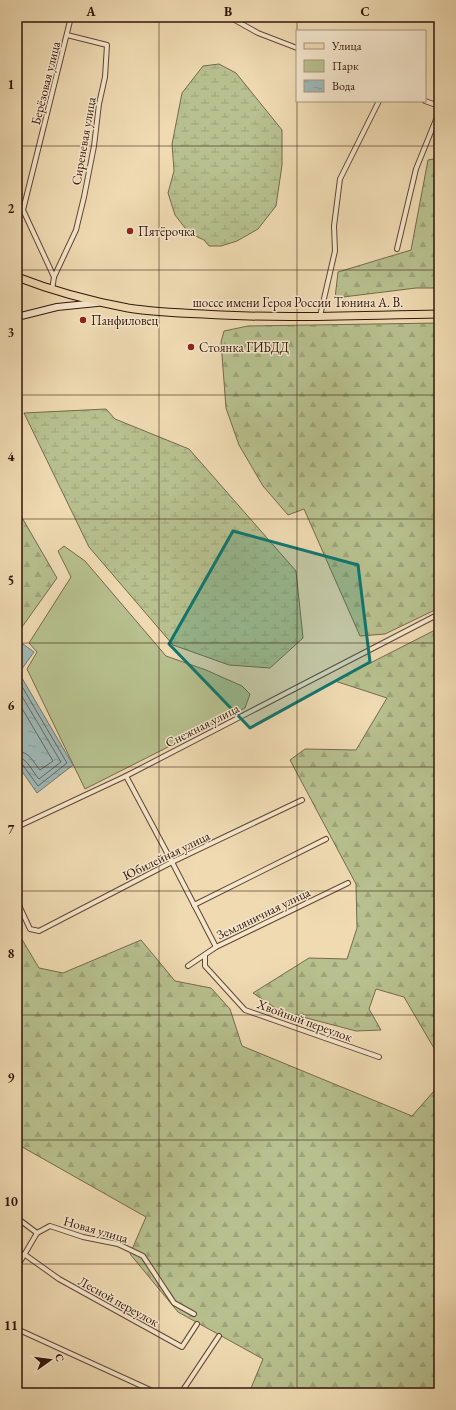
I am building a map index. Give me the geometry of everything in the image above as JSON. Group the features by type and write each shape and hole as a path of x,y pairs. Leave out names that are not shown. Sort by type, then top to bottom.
{"main road":[{"name":"шоссе имени Героя России Тюнина А. В.","path":"17,277 52,290 103,303 159,312 223,315 320,316 439,314"},
{"path":"17,317 57,306 103,303"}],"street":[{"name":"Берёзовая улица","path":"54,276 23,210 71,17"},
{"path":"226,17 233,18 258,33 296,48"},
{"name":"Сиреневая улица","path":"54,276 76,230 84,197 94,146 99,104 105,77 107,45 67,35"},
{"path":"426,101 439,106"},
{"path":"320,316 335,251 334,226 340,179 378,102"},
{"path":"397,249 416,169 439,112"},
{"path":"52,290 54,276"},
{"name":"Снежная улица","path":"17,827 126,776 439,614"},
{"path":"126,776 216,947"},
{"name":"Юбилейная улица","path":"17,901 30,929 39,931 172,862 302,800"},
{"path":"194,905 326,839"},
{"name":"Земляничная улица","path":"188,966 216,947 348,883"},
{"name":"Хвойный переулок","path":"205,955 205,966 245,1010 379,1057"},
{"path":"17,1218 37,1233 18,1263"},
{"name":"Новая улица","path":"37,1233 50,1226 83,1237 118,1244 142,1256 174,1303 194,1314"},
{"name":"Лесной переулок","path":"24,1254 59,1279 182,1347 197,1324"},
{"path":"17,1329 157,1393"},
{"path":"181,1393 219,1336"}],"highlighted area":[{"path":"233,531 358,565 370,662 250,728 169,644"}],"green space":[{"path":"219,64 236,73 282,130 282,165 276,206 258,229 237,241 221,246 209,246 204,240 189,233 175,215 168,193 174,171 172,144 182,93 203,66"},
{"path":"439,158 439,288 416,288 335,298 338,272 411,250 428,160"},
{"path":"439,323 439,608 385,634 360,636 304,509 288,515 263,486 239,445 226,408 221,342 224,331 248,326"},
{"path":"106,409 115,419 189,449 296,571 303,638 270,668 229,665 173,645 89,547 24,413"},
{"path":"17,509 57,578 17,634"},
{"path":"64,546 85,561 166,656 206,670 242,686 250,694 245,708 85,789 27,669 37,652 29,643 71,577 58,551"},
{"path":"439,628 439,1393 249,1393 263,1359 178,1312 130,1254 146,1217 17,1144 17,931 39,968 63,973 141,940 175,981 211,988 230,1009 242,1046 412,1116 434,1091 438,1055 404,997 376,989 369,1009 381,1030 356,1031 280,1011 253,993 309,958 347,959 357,928 356,884 290,760 305,749 356,750 387,698 335,681"}],"water":[{"path":"23,644 34,652 19,673 73,765 37,793 17,764 17,655"}],"place":[{"name":"Пятёрочка","path":"130,231"},
{"name":"Панфиловец","path":"83,320"},
{"name":"Стоянка ГИБДД","path":"191,347"}]}
